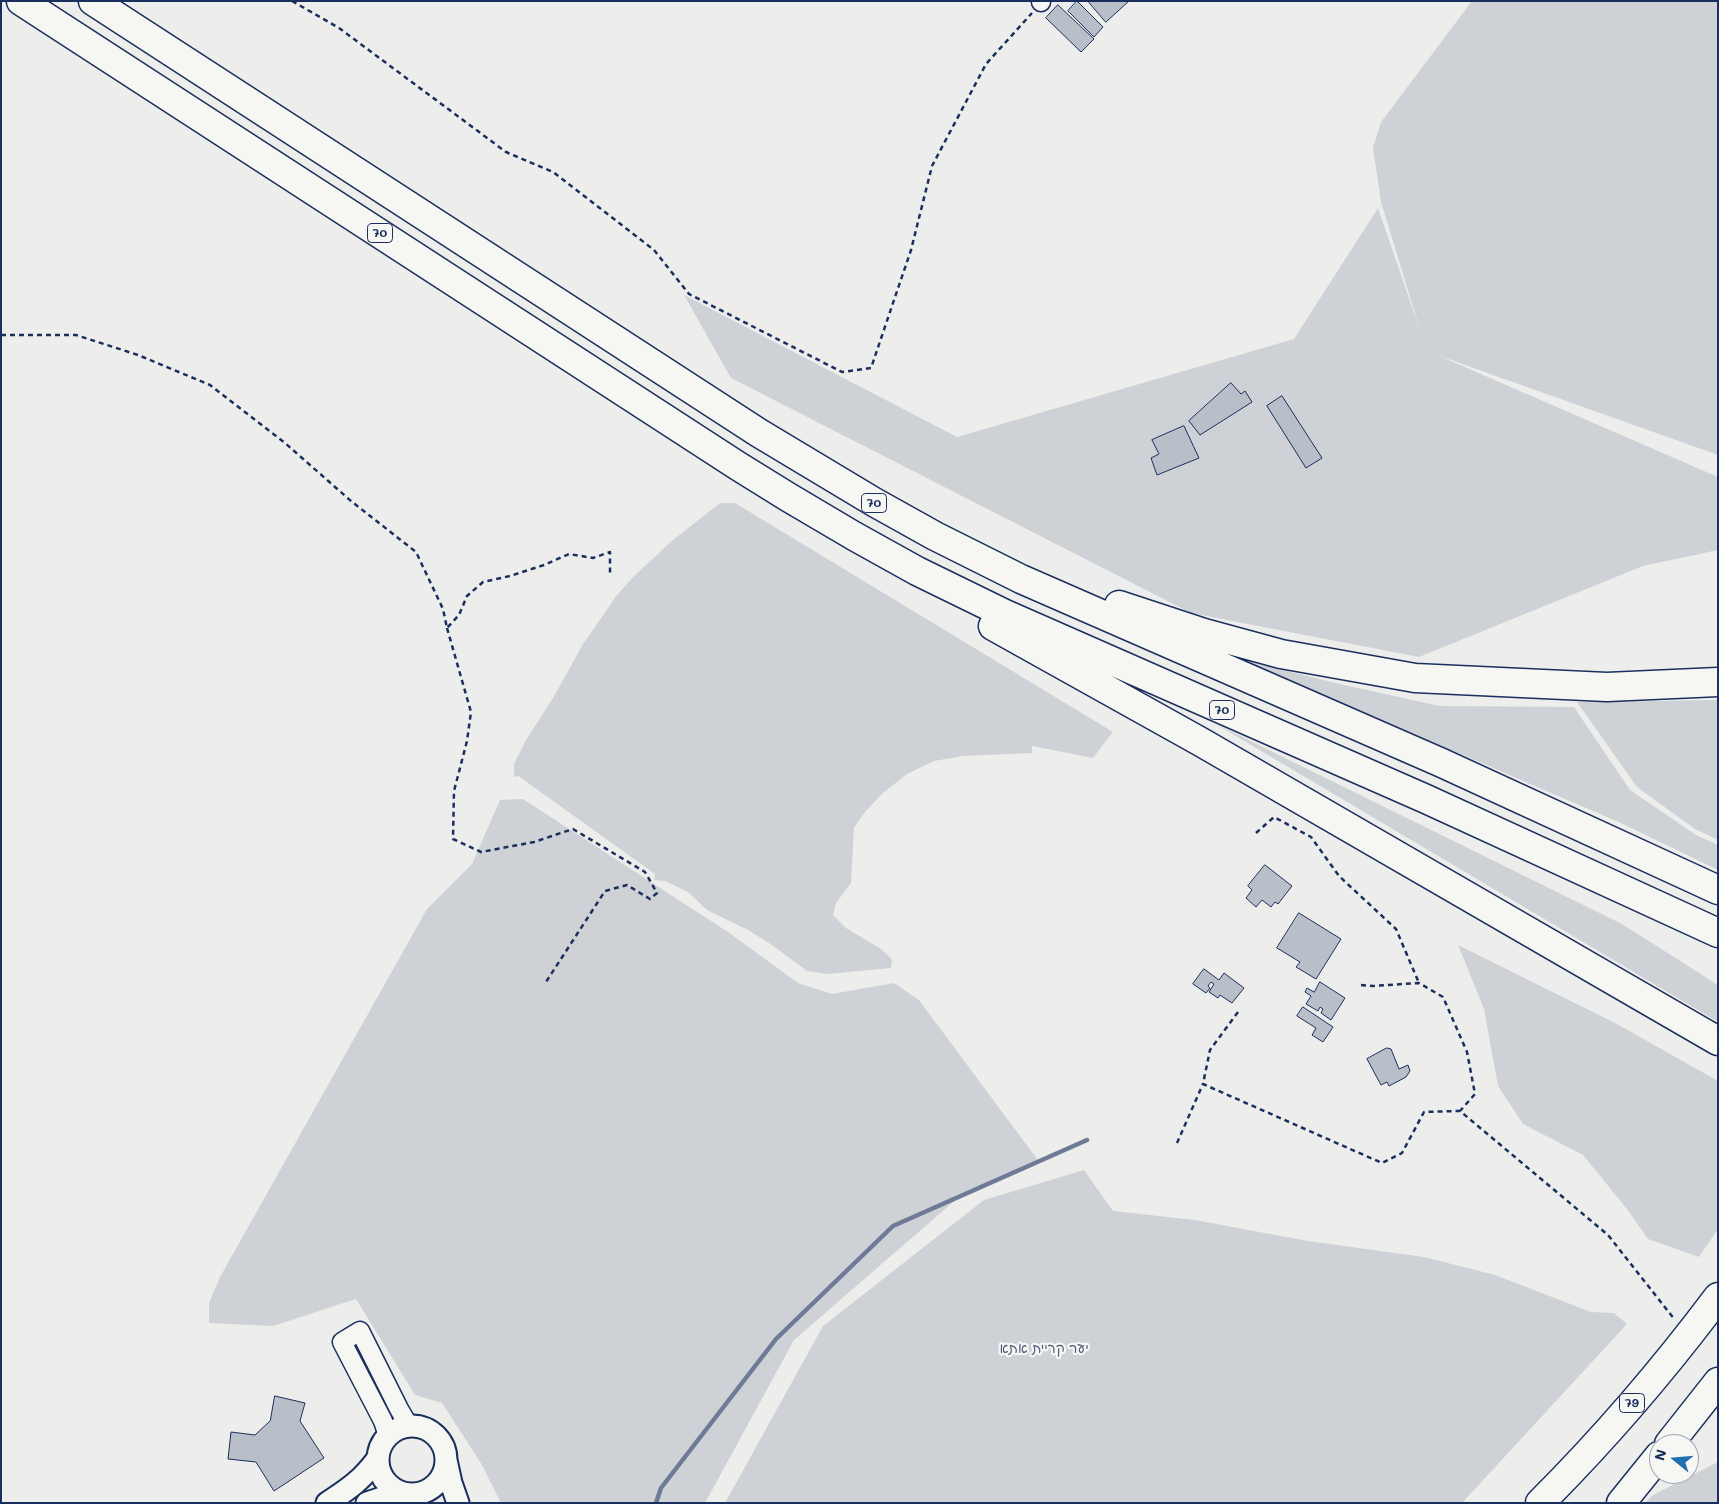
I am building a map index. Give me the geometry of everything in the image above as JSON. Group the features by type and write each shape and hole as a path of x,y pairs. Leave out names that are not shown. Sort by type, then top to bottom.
{"highway":[{"name":"70","path":"22,1 738,466 854,536 917,571 1005,614 1426,799 1718,933"},
{"name":"70","path":"93,1 750,427 874,502 935,536 1021,579 1442,763 1718,890"},
{"path":"738,466 932,589 1014,638 1210,747 1718,1041"},
{"path":"874,502 1064,586 1204,633 1281,654 1415,678 1607,687 1718,682"},
{"name":"79","path":"1540,1503 1584,1459 1689,1336 1718,1297"},
{"path":"1677,1434 1718,1382"},
{"path":"1621,1503 1649,1468"}],"street":[{"path":"386,1438 384,1421 342,1342 360,1331 399,1409 411,1426"},
{"path":"431,1503 422,1498 404,1493 388,1484 381,1474 378,1463 380,1448 386,1438 395,1430 406,1426 418,1426 429,1430 438,1438 444,1448 451,1484 458,1503"},
{"path":"326,1503 358,1483 378,1458"},
{"path":"367,1503 404,1493 419,1493 430,1489 439,1481 446,1460"}],"path":[{"path":"292,1 340,28 506,152 553,172 654,250 689,294 842,372 871,368 911,250 932,166 986,64 1041,2"},
{"path":"1,335 76,335 138,355 210,385 285,443 350,501 416,552 443,609 471,712 467,741 454,791 453,839 481,852 534,842 573,829 645,872 657,893 650,900 627,885 605,891 546,982"},
{"path":"447,628 459,615 467,596 483,582 544,565 569,554 592,558 610,552 610,575"},
{"path":"1256,833 1274,817 1311,837 1339,876 1396,929 1419,983"},
{"path":"1361,985 1419,983 1443,997 1467,1052 1474,1094 1460,1111"},
{"path":"1177,1143 1203,1084 1210,1050 1238,1012"},
{"path":"1203,1084 1382,1163 1402,1152 1424,1112 1460,1111 1608,1235 1689,1336"}],"green space":[{"path":"1472,1 1718,1 1718,455 1437,355 1718,477 1718,550 1643,566 1419,657 1191,613 731,378 684,295 957,437 1294,339 1378,208 1420,330 1381,202 1373,148 1381,122"},
{"path":"720,503 735,503 1113,732 1093,758 1032,746 1032,753 963,756 934,761 907,774 883,793 865,812 854,828 851,883 836,903 833,915 846,928 881,949 891,958 891,968 827,974 807,971 748,930 707,910 688,892 665,881 654,880 655,874 519,776 514,777 514,764 526,740 553,698 583,644 617,595 634,576 673,540"},
{"path":"1242,660 1440,706 1574,707 1630,790 1696,835 1718,845 1718,870 1621,823"},
{"path":"1718,700 1718,840 1695,829 1637,787 1577,702"},
{"path":"1214,723 1622,924 1718,985 1718,1022"},
{"path":"523,799 728,932 798,983 832,994 894,983 919,1000 1040,1163 959,1197 794,1340 705,1503 501,1503 482,1465 442,1403 415,1395 356,1299 273,1326 209,1323 209,1303 220,1277 427,909 472,864 500,800"},
{"path":"1458,945 1617,1024 1718,1081 1718,1229 1699,1257 1648,1239 1627,1209 1583,1155 1523,1124 1498,1086 1484,1009"},
{"name":"יער קריית אתא","path":"1084,1170 1113,1211 1195,1220 1308,1241 1424,1257 1495,1275 1591,1312 1614,1313 1627,1324 1462,1503 725,1503 823,1326 984,1200"},
{"path":"1716,1463 1718,1464 1718,1503 1645,1503 1653,1495 1675,1484 1699,1484 1699,1472"}],"building":[{"path":"1077,1 1103,27 1094,37 1068,11"},
{"path":"1088,1 1129,1 1106,22"},
{"path":"1058,5 1094,39 1081,52 1046,18"},
{"path":"1231,383 1241,394 1245,391 1252,402 1200,435 1189,421"},
{"path":"1282,396 1322,458 1306,468 1267,406"},
{"path":"1184,426 1199,458 1157,475 1151,458 1159,454 1152,440"},
{"path":"1265,865 1292,886 1278,904 1275,902 1271,907 1262,900 1256,907 1246,898 1252,890 1248,886"},
{"path":"1299,913 1341,939 1316,979 1296,967 1300,962 1277,948"},
{"path":"1204,969 1219,980 1224,973 1244,988 1232,1003 1220,995 1218,998 1209,992 1214,984 1211,982 1208,986 1210,988 1206,993 1193,984"},
{"path":"1320,982 1345,998 1331,1020 1321,1013 1323,1009 1320,1007 1318,1011 1306,1004 1311,996 1305,992 1307,988 1314,992"},
{"path":"1303,1007 1333,1027 1323,1042 1312,1035 1316,1028 1297,1016"},
{"path":"1387,1048 1391,1049 1399,1069 1408,1065 1410,1071 1406,1077 1389,1086 1387,1082 1381,1085 1367,1059"},
{"path":"275,1396 305,1403 300,1421 324,1458 274,1491 256,1462 228,1459 231,1432 255,1435 270,1421"}],"waterway":[{"path":"656,1503 661,1488 776,1339 893,1226 1087,1140"}]}
